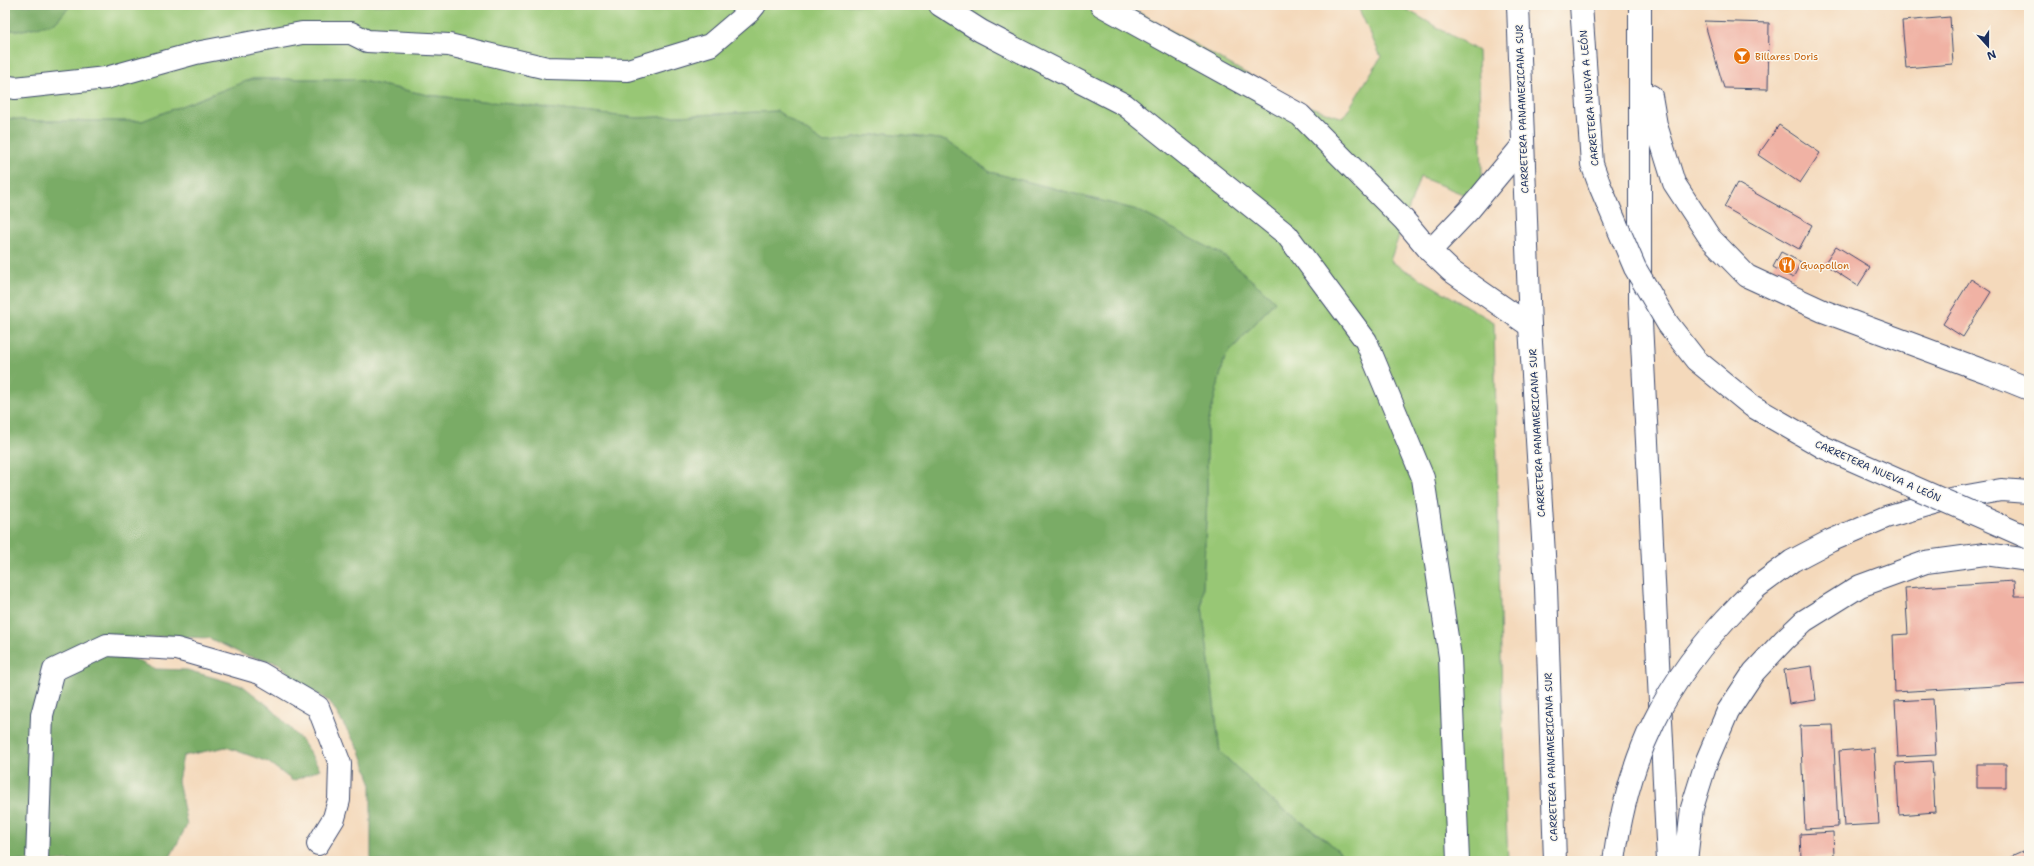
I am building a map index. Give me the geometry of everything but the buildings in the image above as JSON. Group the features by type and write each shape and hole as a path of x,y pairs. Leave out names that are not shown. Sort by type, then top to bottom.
{"main road":[{"path":"5,86 15,88 106,78 196,53 302,33 351,33 367,41 449,45 547,68 628,70 710,45 755,5"},
{"path":"940,5 981,31 1125,105 1287,235 1366,341 1423,478 1450,656 1458,861"},
{"path":"1101,5 1300,115 1404,220 1430,251 1451,272 1530,326"},
{"name":"CARRETERA PANAMERICANA SUR","path":"1518,5 1530,326 1546,587 1555,861"},
{"name":"CARRETERA NUEVA A LEÓN","path":"1582,5 1592,164 1635,268 1668,324 1696,360 1752,406 1823,447 2029,538"},
{"path":"1640,5 1640,302 1668,861"},
{"path":"1641,32 1656,125 1674,183 1710,238 1747,276 1823,311 2029,389"},
{"path":"1430,251 1469,210 1523,145"},
{"path":"1614,861 1624,803 1633,774 1653,722 1667,695 1692,657 1712,633 1757,587 1792,561 1830,541 1886,517 1945,500 2001,490 2029,492"},
{"path":"1686,861 1692,808 1707,760 1728,711 1754,672 1784,640 1804,622 1860,586 1926,562 1985,554 2029,560"},
{"path":"37,861 42,715 54,670 107,645 177,649 260,673 318,707 340,764 339,800 334,818 318,844"}],"green space":[{"path":"5,5 71,5 55,23 18,31 5,29"},
{"path":"71,5 1126,5 1296,102 1343,118 1381,57 1357,5 1399,5 1478,51 1483,202 1420,177 1390,261 1494,322 1503,750 1508,861 1350,861 1325,839 1271,800 1220,752 1202,606 1207,498 1207,427 1225,357 1275,301 1223,255 1137,210 990,172 947,140 886,133 824,143 777,111 637,118 428,95 353,79 252,79 142,121 32,121 5,118 5,29 18,31 55,23"},
{"path":"252,79 353,79 428,95 637,118 777,111 824,143 886,133 947,140 990,172 1137,210 1223,255 1275,301 1225,357 1207,427 1207,498 1202,606 1220,752 1271,800 1325,839 1350,861 371,861 371,782 360,751 330,702 300,683 278,663 244,655 209,638 164,636 107,645 154,669 187,670 243,686 271,708 303,742 320,769 293,781 268,762 226,747 183,756 178,781 187,825 168,861 5,861 5,118 32,121 142,121"}],"place":[{"name":"Billares Doris","path":"1742,56"},
{"name":"Guapollon","path":"1787,265"}]}
